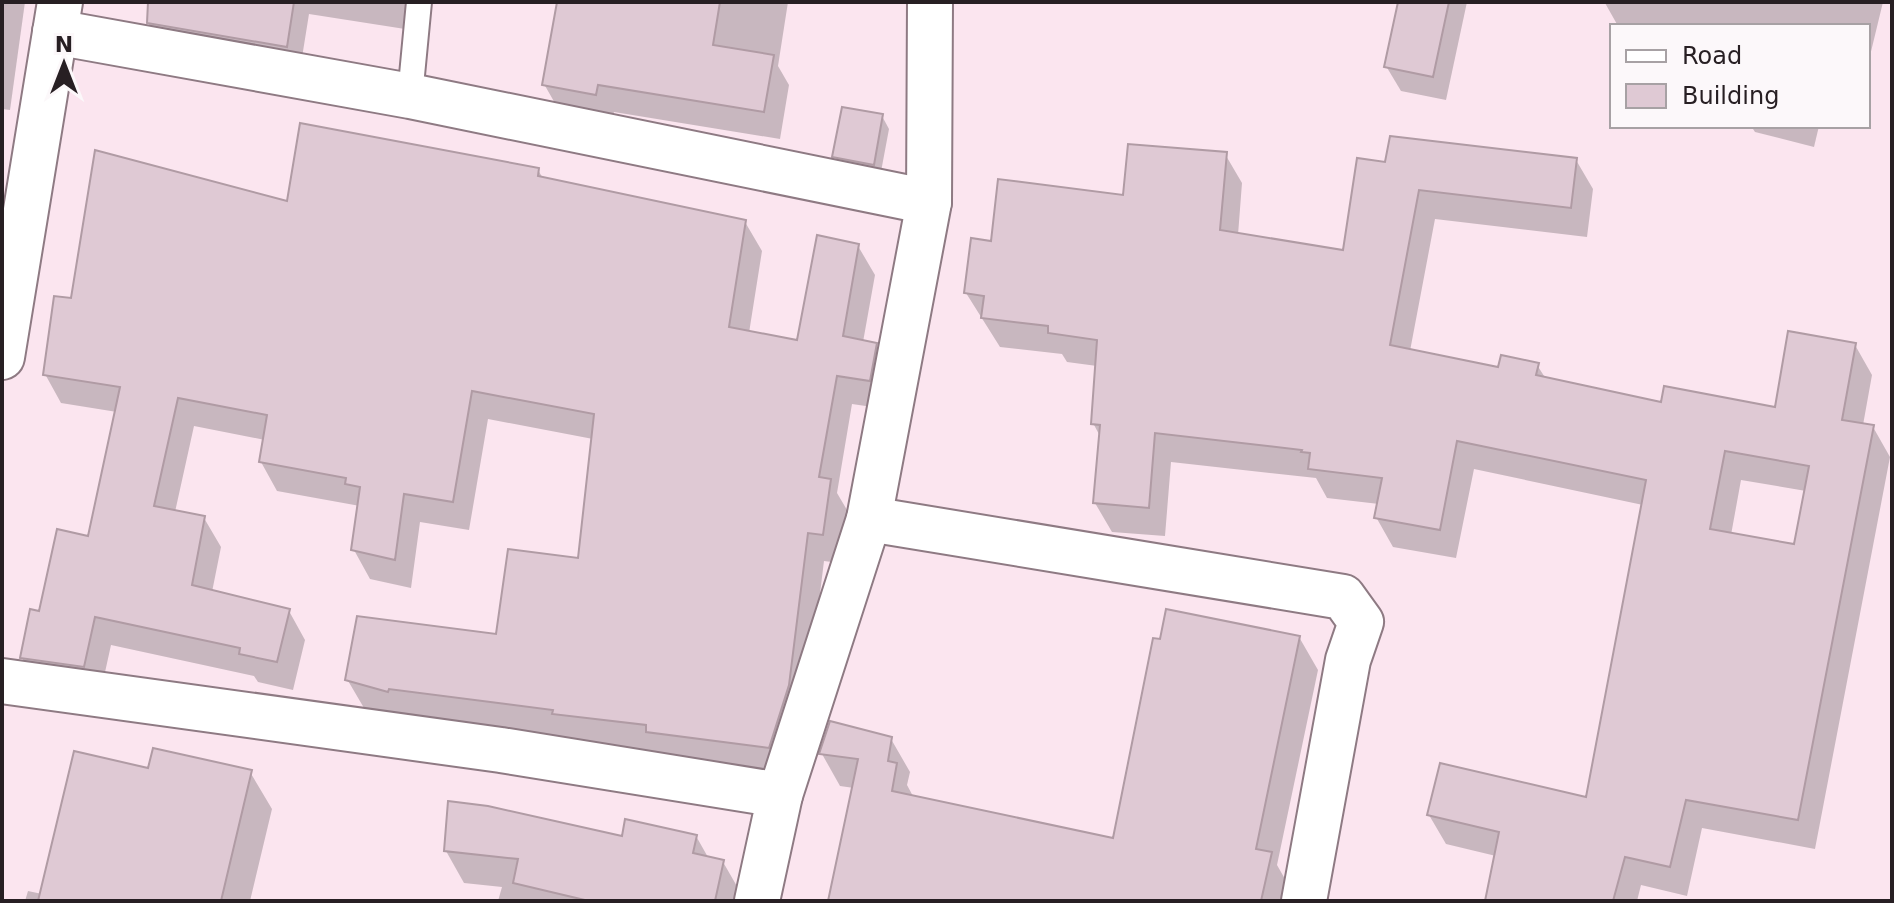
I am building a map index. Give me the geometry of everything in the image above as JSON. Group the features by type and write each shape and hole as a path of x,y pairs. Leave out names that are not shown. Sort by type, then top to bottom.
{"street":[{"path":"757,901 780,795 869,519 929,202 930,2"},
{"path":"2,357 57,17 410,96 929,202"},
{"path":"869,519 1343,597 1361,622 1348,660 1304,901"},
{"path":"2,681 501,750 780,795"}],"lane":[{"path":"410,96 419,2"}],"building":[{"path":"148,2 294,2 287,47 147,23"},
{"path":"557,2 720,2 713,45 774,55 764,112 598,85 596,95 542,85"},
{"path":"1398,2 1449,2 1433,77 1384,67"},
{"path":"842,107 883,114 874,165 832,157"},
{"path":"300,123 539,168 538,176 746,220 729,327 797,340 817,235 859,244 843,336 877,343 870,381 837,376 819,477 831,479 823,535 808,533 789,685 769,748 646,732 646,725 552,714 553,710 389,689 388,692 345,680 357,616 496,634 508,549 578,558 594,414 472,391 453,502 404,494 395,560 351,550 360,487 345,484 346,478 259,462 267,415 178,398 154,506 205,516 192,585 290,609 277,662 239,654 240,648 95,617 84,667 20,658 30,609 39,611 57,529 88,536 120,387 43,375 54,296 71,298 95,150 287,201"},
{"path":"1390,136 1577,158 1571,208 1419,190 1390,345 1498,367 1501,355 1539,363 1536,375 1661,402 1664,386 1775,407 1788,331 1856,343 1842,420 1874,425 1798,820 1686,800 1670,867 1625,857 1613,901 1485,901 1499,832 1427,815 1440,763 1586,797 1646,480 1457,441 1440,530 1374,518 1382,478 1308,469 1310,453 1302,450 1155,433 1149,508 1093,503 1100,425 1091,424 1097,340 1048,333 1048,326 981,318 984,296 964,293 971,238 991,241 998,179 1123,195 1128,144 1227,152 1220,230 1343,250 1357,158 1385,162","holes":["1725,451 1809,466 1794,544 1710,529"]},
{"path":"1166,609 1300,636 1256,849 1272,852 1261,901 828,901 858,759 819,754 830,721 892,737 888,761 897,763 892,791 1113,838 1153,638 1160,639"},
{"path":"153,748 252,770 221,901 38,901 74,751 148,768"},
{"path":"448,801 488,806 622,836 625,819 697,835 693,853 724,860 715,901 589,901 513,883 518,859 444,851"}]}
